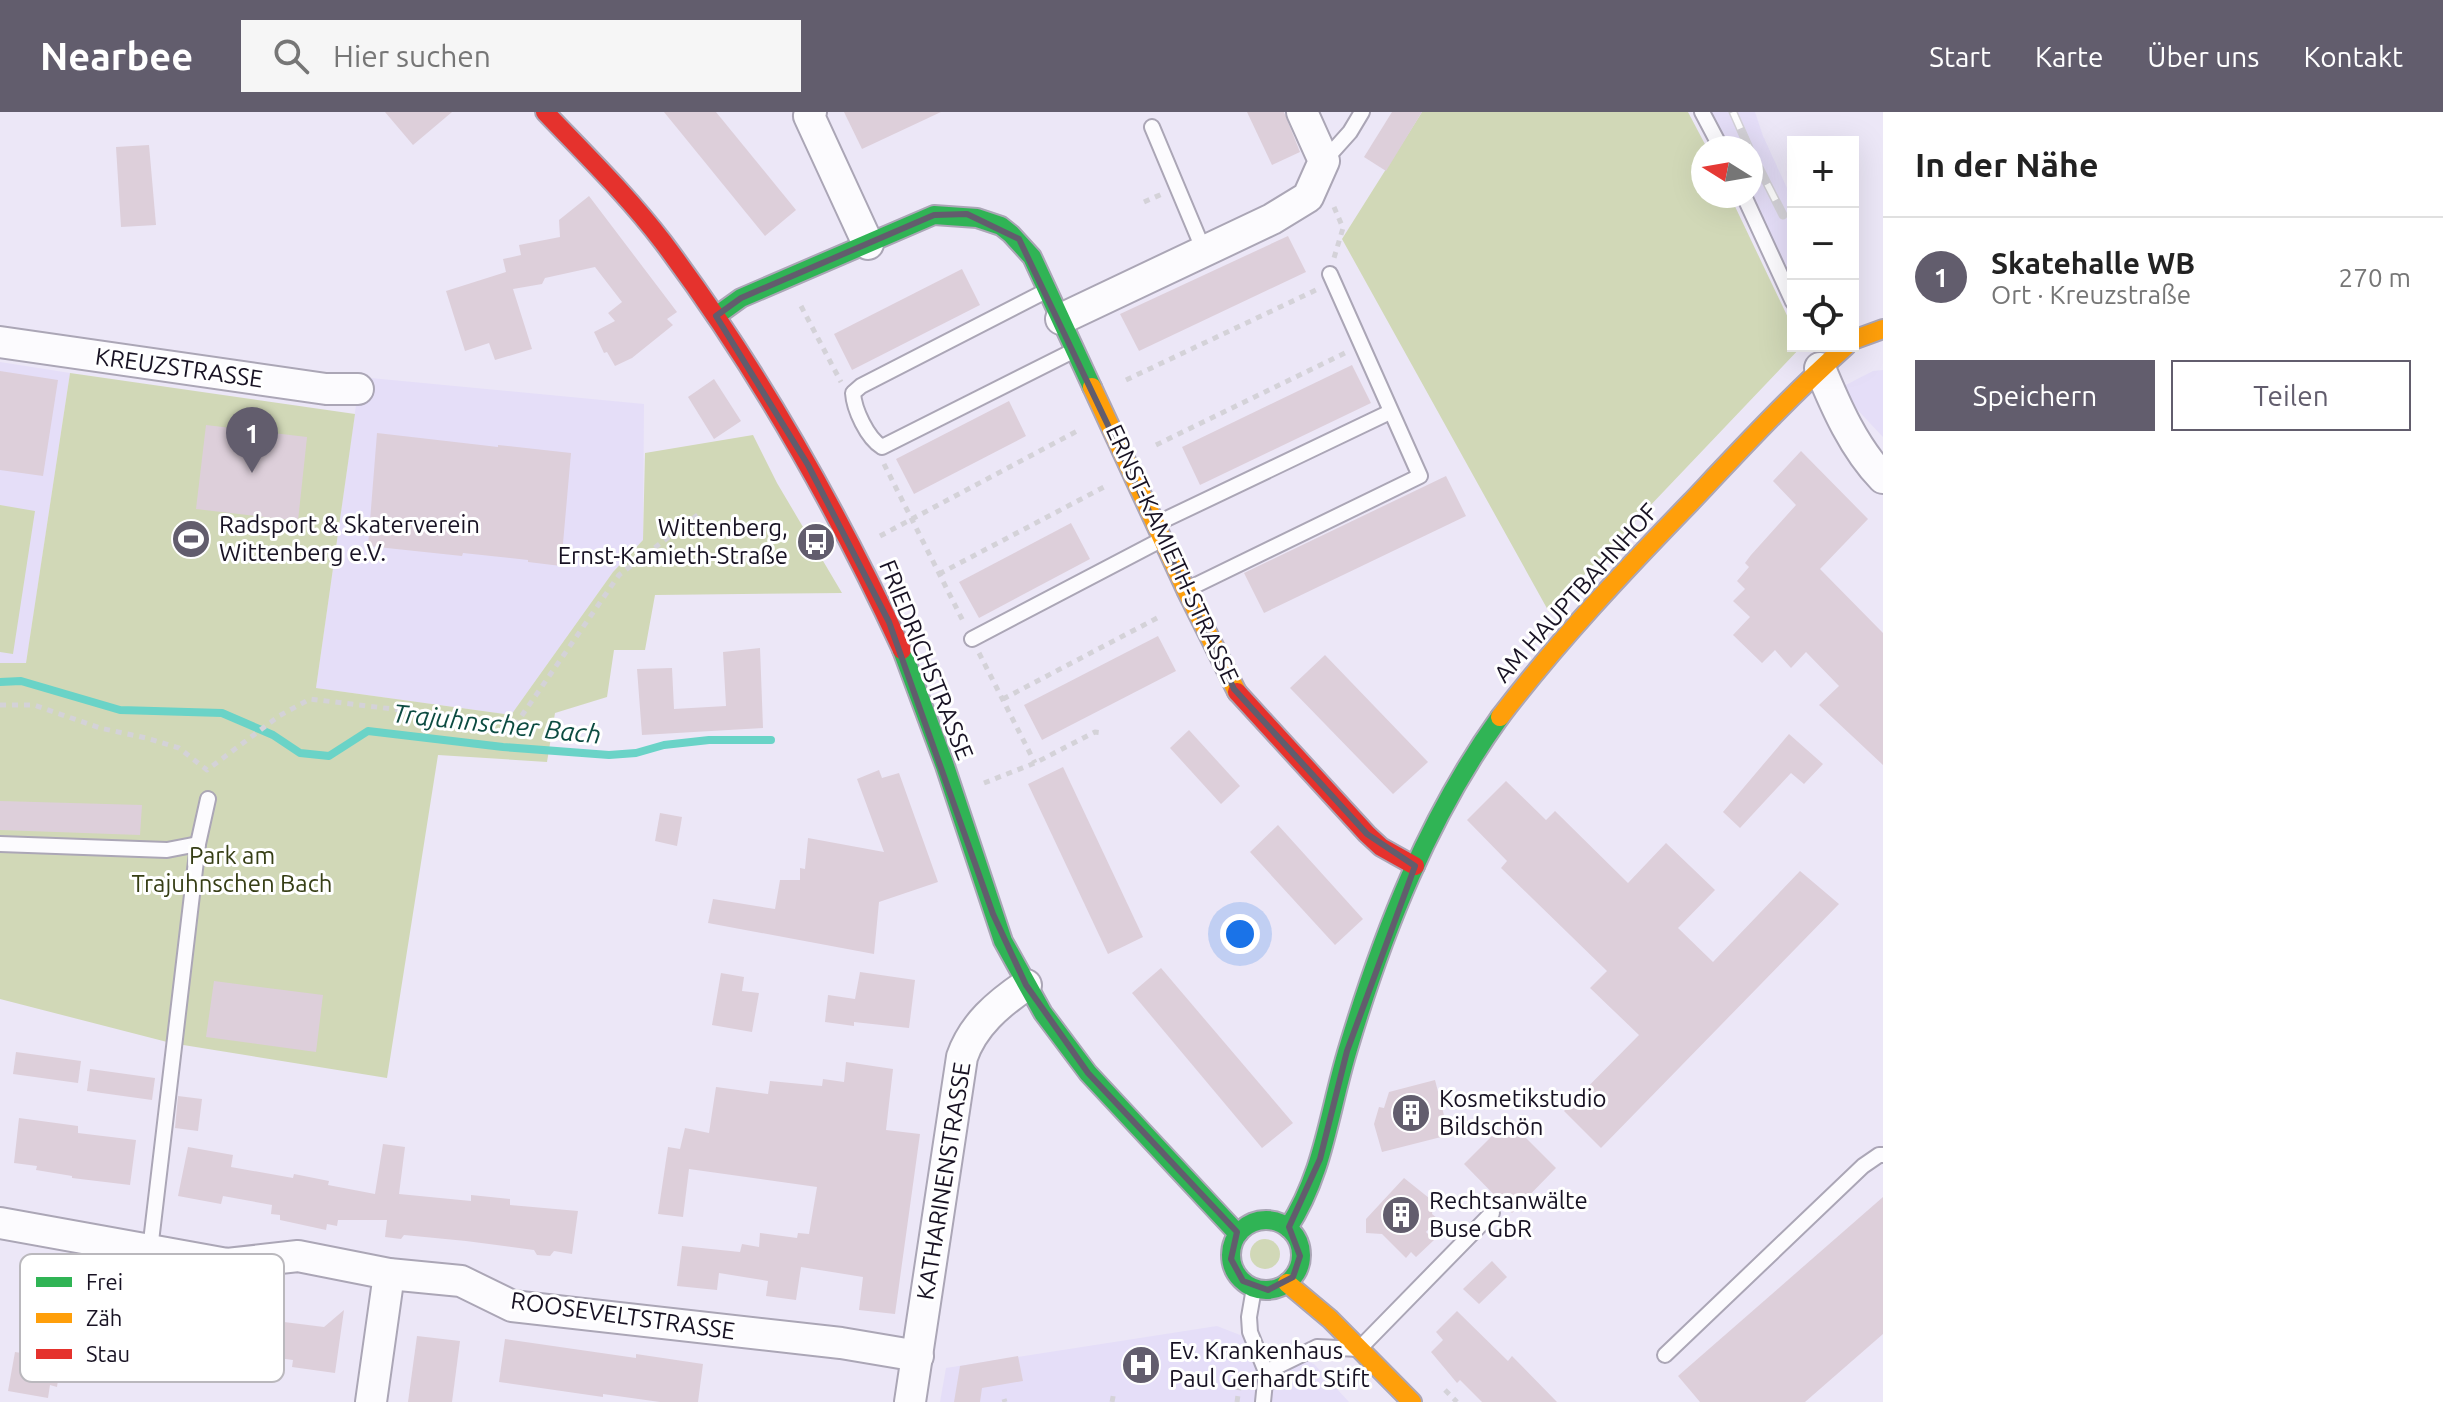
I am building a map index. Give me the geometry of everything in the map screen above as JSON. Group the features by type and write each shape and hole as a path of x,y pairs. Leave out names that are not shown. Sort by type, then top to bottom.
{"street":[{"name":"FRIEDRICHSTRASSE","path":"545,112 638,212 716,316 773,405 854,551 905,658 993,914 1026,985 1061,1039 1088,1073 1238,1234"},
{"path":"811,112 809,116 868,244"},
{"path":"1061,319 1272,219 1308,197 1320,170 1302,112"},
{"name":"ERNST-KAMIETH-STRASSE","path":"716,316 741,298 934,215 967,214 997,223 1019,239 1032,257 1048,290 1234,689 1367,834 1381,847 1415,866"},
{"path":"1859,338 1883,329"},
{"name":"KREUZSTRASSE","path":"0,342 326,389 358,389"},
{"name":"AM HAUPTBAHNHOF","path":"1288,1228 1296,1217 1320,1159 1347,1051 1370,982 1415,866 1465,768 1533,671 1818,363 1836,352"},
{"path":"1818,363 1857,445 1868,463 1883,478"},
{"name":"KATHARINENSTRASSE","path":"910,1402 962,1057 972,1033 1026,985"},
{"path":"1262,1221 1275,1222 1288,1228 1297,1240 1300,1256 1297,1271 1287,1283 1268,1290 1254,1288 1238,1277 1232,1265 1232,1246 1238,1234 1249,1225 1262,1221"},
{"name":"ROOSEVELTSTRASSE","path":"0,1223 172,1254"},
{"name":"ROOSEVELTSTRASSE","path":"284,1258 298,1256 389,1274 461,1281 512,1306 841,1343 918,1356"},
{"path":"371,1402 389,1274"},
{"path":"1287,1283 1330,1319 1412,1402"}],"lane":[{"path":"1320,170 1362,112"},
{"path":"1702,112 1715,136"},
{"path":"1152,127 1204,251"},
{"path":"1750,208 1787,289"},
{"path":"1188,595 1420,476 1332,278"},
{"path":"1048,290 861,386 853,393 854,402 874,443 882,447 1076,349"},
{"path":"972,639 1159,531 1390,412"},
{"path":"150,1250 198,844 208,799"},
{"path":"0,844 167,850 198,844"},
{"path":"1665,1355 1863,1166 1883,1155"},
{"path":"1266,1372 1317,1347 1359,1349 1492,1213"},
{"path":"1254,1288 1250,1332 1266,1372 1263,1402"}],"path":[{"path":"1097,394 1332,278 1343,228 1320,170"},
{"path":"786,279 843,387 853,393"},
{"path":"939,574 1129,466 1360,346"},
{"path":"854,551 1106,416"},
{"path":"882,447 882,459 911,519 1035,763"},
{"path":"0,705 34,705 100,728 157,741 179,748 207,770 279,716 310,699 516,724 619,575 700,513"},
{"path":"1003,699 1188,595"},
{"path":"954,795 1035,763 1095,732 1104,733"},
{"path":"1112,1402 1114,1392"}],"highlighted area":[{"path":"967,214 1019,239 1234,689 1367,834 1415,866 1347,1051 1320,1159 1289,1227 1300,1256 1293,1277 1268,1290 1243,1281 1231,1259 1237,1232 1088,1073 1026,985 993,914 889,622 808,465 716,316 741,298 934,215"}],"shaded area":[{"path":"1710,112 1755,112 1763,136 1723,136"},
{"path":"1763,136 1787,188 1787,268 1758,208 1763,208"},
{"path":"0,362 70,373 26,664 0,663"},
{"path":"1883,370 1883,437 1838,389 1873,371"},
{"path":"360,377 644,404 643,540 613,572 511,715 316,688"},
{"name":"Ev. Krankenhaus Paul Gerhardt Stift","path":"1217,1326 1314,1364 1349,1402 940,1402 946,1368"}],"green space":[{"path":"1422,112 1688,112 1701,136 1691,136 1691,208 1736,208 1787,315 1787,352 1796,352 1549,612 1342,239"},
{"name":"Park am Trajuhnschen Bach","path":"70,373 355,414 316,688 511,715 613,572 643,540 645,453 753,435 777,483 842,593 655,595 645,650 614,650 607,697 555,713 547,762 438,755 387,1078 171,1043 0,999 0,663 26,663"},
{"path":"0,505 35,511 13,654 0,652"},
{"path":"1265,1239 1275,1244 1280,1254 1275,1264 1265,1269 1255,1264 1250,1254 1255,1244"}],"building":[{"path":"385,112 452,112 413,145"},
{"path":"664,112 716,112 796,210 765,236"},
{"path":"844,112 941,112 862,149"},
{"path":"1247,112 1284,112 1300,152 1272,165"},
{"path":"1392,112 1422,112 1386,171 1364,157"},
{"path":"149,145 156,225 121,227 116,147"},
{"path":"589,196 677,312 667,319 673,325 632,358 615,366 607,352 604,353 594,332 615,321 608,313 622,302 595,267 545,278 542,284 513,289 532,349 495,360 489,343 465,351 446,291 506,272 503,259 521,255 519,245 560,237 559,220"},
{"path":"1288,236 1306,272 1139,351 1120,314"},
{"path":"962,269 980,305 852,370 834,334"},
{"path":"1352,365 1371,403 1200,485 1182,447"},
{"path":"0,371 58,380 43,476 0,470"},
{"path":"714,379 741,421 714,439 688,397"},
{"path":"1009,401 1026,436 914,494 896,459"},
{"path":"206,425 307,437 298,521 196,509"},
{"path":"377,433 571,453 561,566 463,553 462,556 368,546"},
{"path":"1801,451 1868,519 1820,569 1883,633 1883,765 1819,705 1839,686 1806,652 1791,668 1775,650 1762,663 1733,635 1750,617 1733,601 1745,589 1737,581 1749,567 1745,563 1796,505 1773,481"},
{"path":"1446,476 1466,516 1264,613 1244,573"},
{"path":"1071,523 1090,559 979,618 959,582"},
{"path":"1158,636 1176,671 1042,740 1024,705"},
{"path":"760,648 763,728 642,735 637,669 672,668 674,709 726,706 723,652"},
{"path":"1325,655 1428,762 1393,794 1290,688"},
{"path":"1189,730 1240,786 1221,804 1170,748"},
{"path":"1789,734 1823,764 1804,784 1791,773 1740,828 1723,812"},
{"path":"1063,767 1143,937 1108,954 1028,784"},
{"path":"879,770 882,778 899,773 938,882 879,902 874,954 708,923 713,899 775,909 780,880 800,880 800,868 805,869 808,838 884,852 857,779"},
{"path":"1506,781 1546,820 1555,811 1628,883 1666,843 1715,890 1678,928 1713,962 1800,871 1839,904 1601,1148 1564,1111 1639,1035 1590,988 1607,971 1501,868 1507,861 1467,820"},
{"path":"0,801 142,805 140,835 0,830"},
{"path":"660,813 682,817 677,846 655,841"},
{"path":"1278,825 1363,919 1335,945 1250,852"},
{"path":"1161,968 1293,1123 1262,1148 1132,993"},
{"path":"860,972 915,980 909,1028 825,1022 828,995 855,999"},
{"path":"721,973 744,977 742,991 759,993 752,1032 712,1025"},
{"path":"214,981 323,995 316,1052 206,1037"},
{"path":"16,1052 81,1061 78,1083 13,1074"},
{"path":"846,1062 893,1069 886,1130 920,1134 895,1314 859,1310 863,1277 801,1267 796,1300 766,1296 768,1281 719,1273 717,1290 677,1286 682,1246 740,1252 742,1244 759,1247 760,1233 797,1238 798,1233 809,1234 817,1187 689,1169 683,1217 658,1214 668,1147 680,1149 685,1128 709,1133 716,1087 768,1094 770,1081 822,1086 823,1079 844,1082"},
{"path":"90,1069 155,1078 152,1100 87,1091"},
{"name":"Kosmetikstudio Bildschön","path":"1435,1080 1449,1135 1382,1152 1374,1124 1379,1107 1384,1108 1389,1092"},
{"path":"178,1096 202,1099 198,1131 175,1128"},
{"path":"19,1118 78,1126 78,1133 136,1140 130,1185 72,1178 36,1170 37,1166 14,1163"},
{"path":"1508,1120 1556,1168 1512,1213 1464,1164"},
{"path":"383,1144 405,1147 399,1194 471,1201 471,1195 510,1199 510,1205 578,1211 572,1254 554,1251 550,1256 537,1255 534,1250 466,1241 404,1235 401,1239 385,1237 387,1220 338,1220 337,1226 327,1224 326,1230 280,1220 280,1215 271,1214 272,1205 223,1196 221,1204 178,1196 188,1147 233,1155 231,1167 293,1178 294,1174 329,1181 328,1185 375,1194"},
{"name":"Rechtsanwälte Buse GbR","path":"1404,1178 1434,1202 1432,1214 1438,1219 1426,1232 1434,1240 1416,1257 1411,1252 1406,1258 1382,1234 1366,1233 1366,1219"},
{"path":"1883,1197 1883,1334 1805,1402 1700,1402 1678,1376"},
{"path":"1492,1261 1507,1277 1479,1304 1463,1289"},
{"path":"344,1310 335,1373 292,1367 293,1360 284,1359 284,1322 324,1327"},
{"path":"1457,1311 1508,1361 1512,1356 1557,1402 1482,1402 1460,1380 1457,1383 1431,1352 1443,1340 1436,1332"},
{"path":"417,1336 460,1341 452,1402 408,1402"},
{"path":"505,1339 636,1358 636,1354 703,1364 698,1402 660,1402 603,1394 603,1397 499,1382"},
{"path":"15,1352 20,1353 20,1382 58,1382 57,1387 50,1385 48,1398 8,1391"},
{"path":"1018,1356 1023,1381 982,1388 980,1402 954,1402 960,1366"}],"waterway":[{"name":"Trajuhnscher Bach","path":"0,682 21,681 120,710 222,713 273,735 300,753 329,756 368,731 503,747 609,755 709,740 771,740"}],"railway":[{"path":"1733,112 1744,136"},
{"path":"1763,176 1783,215"}],"traffic: fast":[{"path":"716,316 741,298 934,215 977,218 1001,226 1032,257 1092,387"},
{"path":"902,650 945,766 1003,941 1043,1013 1088,1073 1238,1234"},
{"path":"1288,1228 1318,1164 1348,1049 1392,919 1429,835 1474,755 1500,717"},
{"path":"1266,1220 1291,1230 1301,1255 1291,1280 1266,1290 1241,1280 1231,1255 1241,1230 1266,1220"}],"traffic: slow":[{"path":"1859,338 1883,329"},
{"path":"1500,717 1616,580 1767,422 1840,352"},
{"path":"1092,387 1237,692"},
{"path":"1287,1283 1330,1319 1412,1402"}],"traffic: jam":[{"path":"545,112 650,225 731,339 822,492 902,650"},
{"path":"1237,692 1367,834 1381,847 1415,866"}],"place":[{"name":"Skatehalle WB","path":"252,473"},
{"name":"Radsport & Skaterverein Wittenberg e.V.","path":"191,539"},
{"name":"Wittenberg, Ernst-Kamieth-Straße","path":"816,542"},
{"name":"Kosmetikstudio Bildschön","path":"1411,1113"},
{"name":"Rechtsanwälte Buse GbR","path":"1401,1215"},
{"name":"Ev. Krankenhaus Paul Gerhardt Stift","path":"1141,1365"}]}
